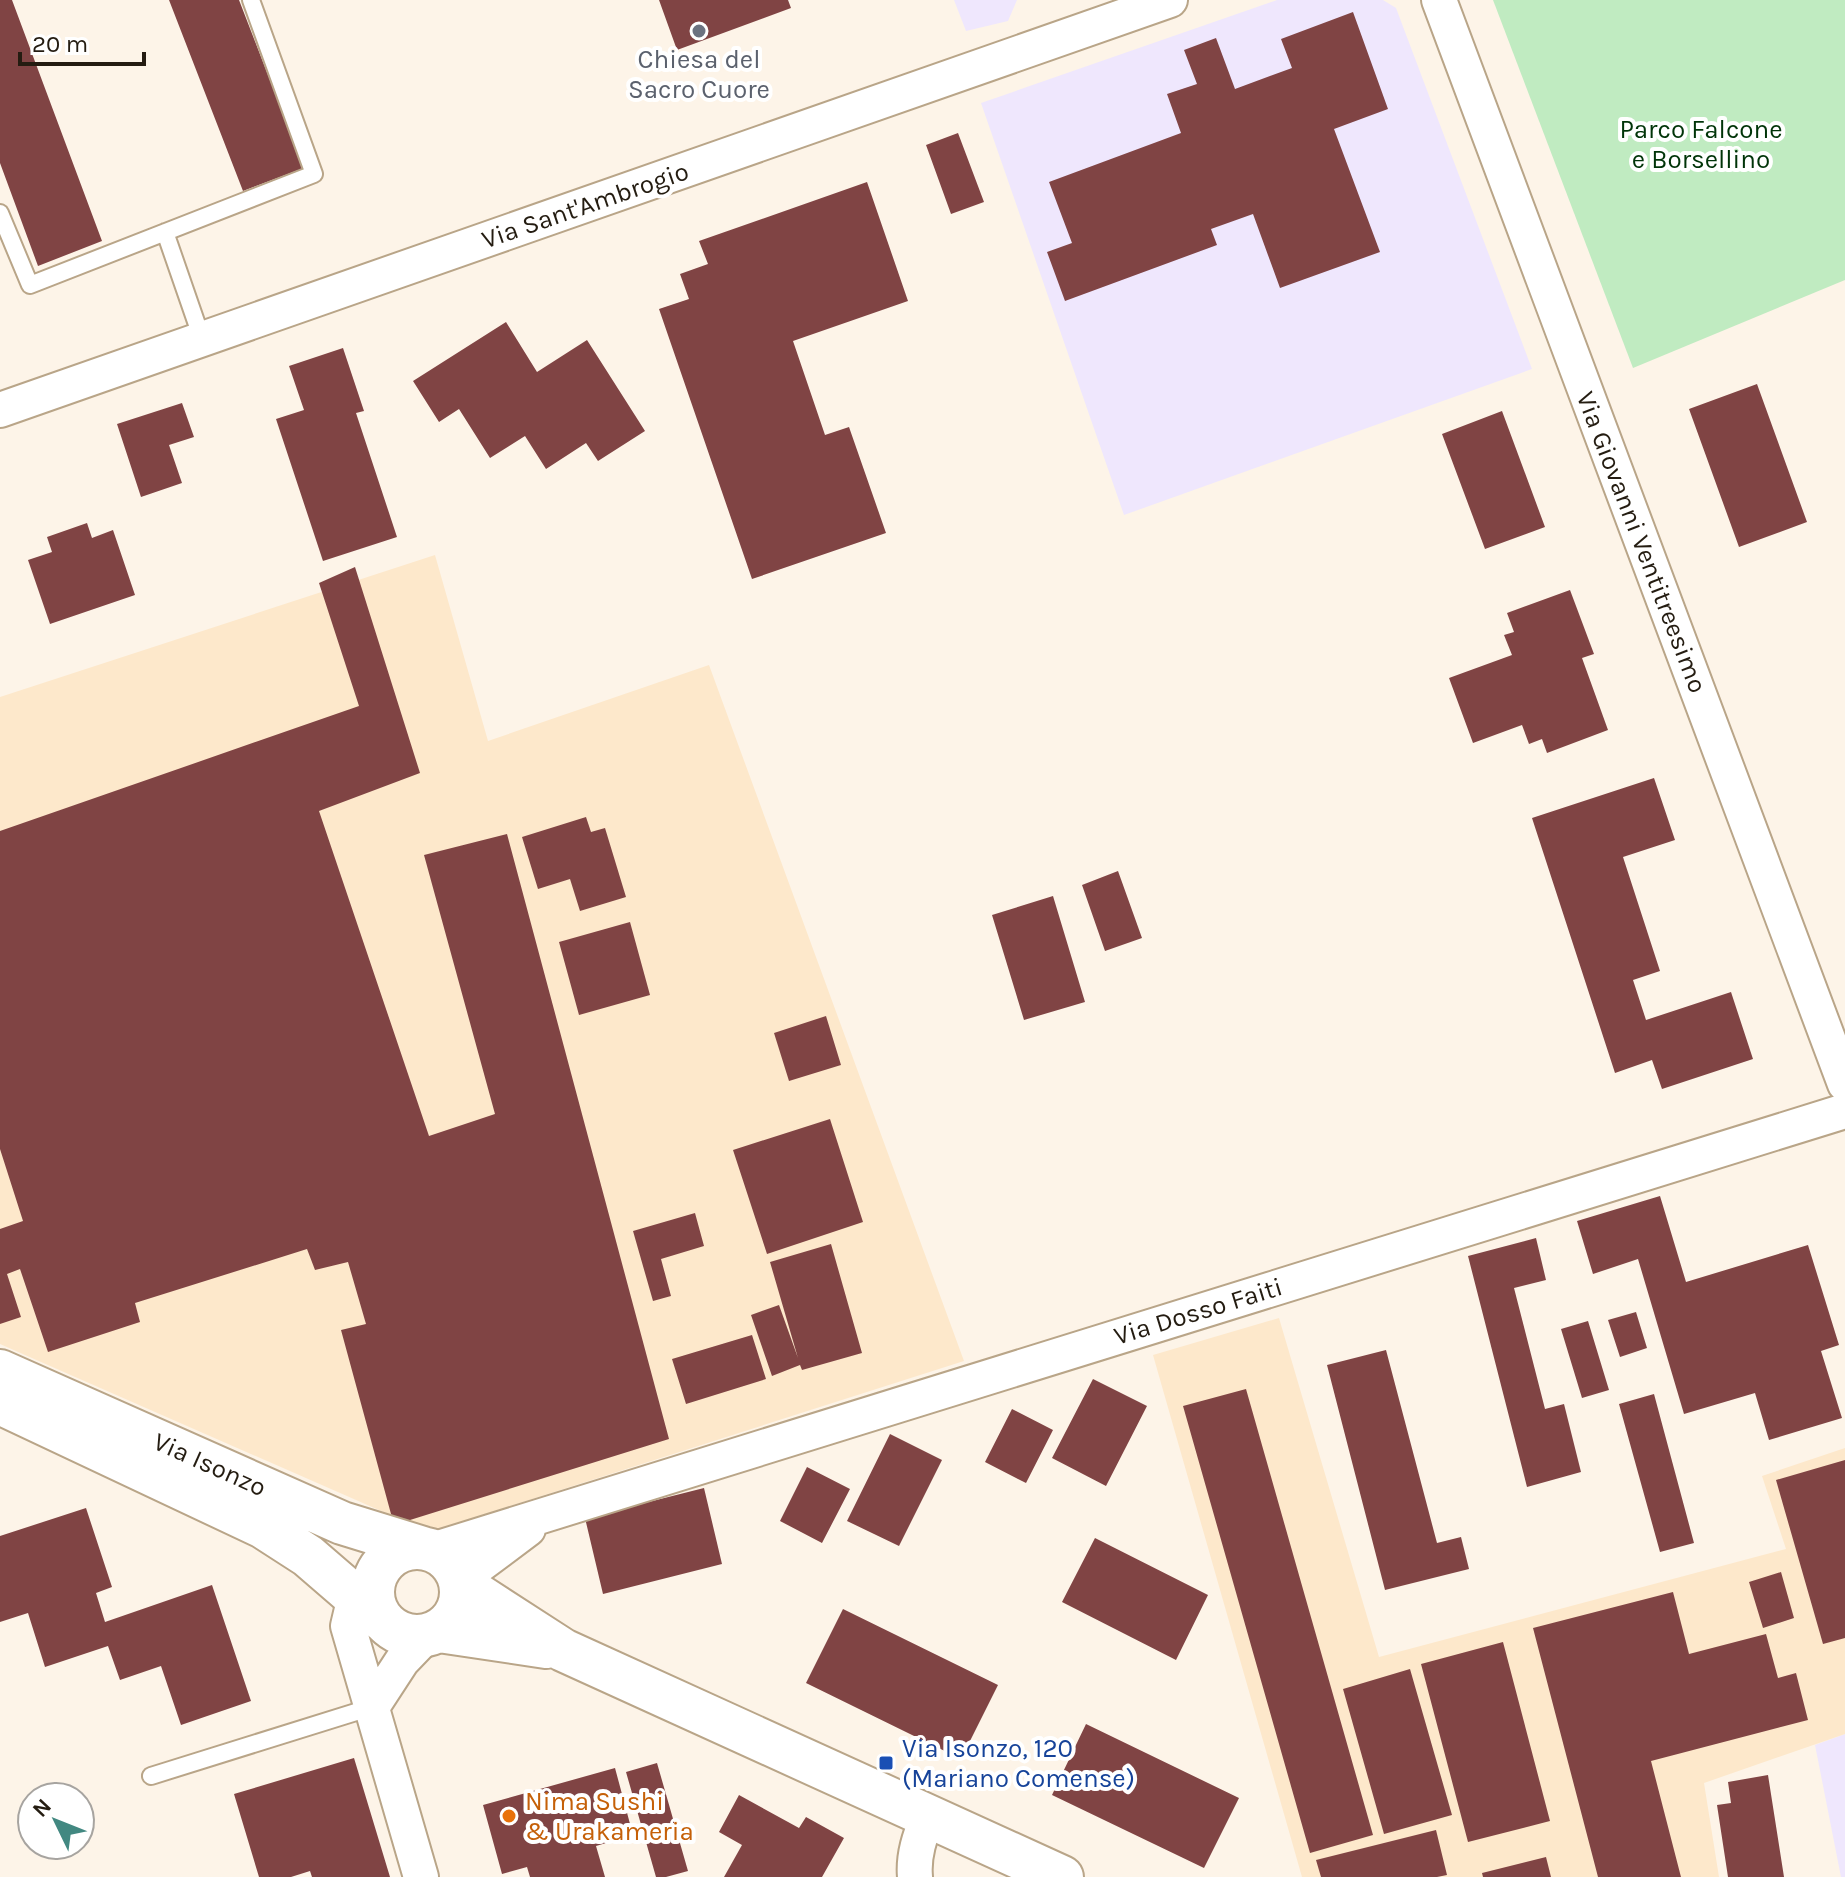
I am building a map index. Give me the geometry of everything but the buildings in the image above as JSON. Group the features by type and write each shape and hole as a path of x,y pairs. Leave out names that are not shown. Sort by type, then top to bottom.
{"street":[{"name":"Via Sant'Ambrogio","path":"0,410 1170,0"},
{"name":"Via Giovanni Ventitreesimo","path":"1439,0 1845,1084"},
{"name":"Via Dosso Faiti","path":"427,1549 1845,1111"},
{"name":"Via Isonzo","path":"0,1371 342,1523 427,1549"},
{"name":"Via Isonzo","path":"0,1403 263,1527 371,1600"},
{"name":"Via Dosso Faiti","path":"461,1582 550,1512"},
{"path":"421,1877 348,1626 352,1609 371,1600 385,1561 398,1552 427,1549 445,1557 461,1582 563,1650 1062,1877"},
{"path":"372,1707 402,1661 451,1621 459,1608 461,1582"},
{"path":"371,1600 392,1630 410,1637 432,1634 563,1650"},
{"path":"915,1877 918,1843 928,1816"}],"lane":[{"path":"0,213 30,285 314,174 251,0"},
{"path":"165,232 202,339"},
{"path":"151,1776 372,1707"}],"shaded area":[{"path":"954,0 1017,0 1008,21 966,31"},
{"path":"1277,0 1383,0 1396,8 1532,369 1124,515 981,103"},
{"path":"435,555 488,741 709,665 964,1361 429,1532 0,1344 0,697"},
{"path":"1279,1318 1379,1657 1786,1549 1762,1476 1845,1448 1845,1734 1704,1783 1719,1877 1302,1877 1153,1355"},
{"path":"1845,1734 1845,1877 1841,1877 1815,1745"}],"green space":[{"name":"Parco Falcone e Borsellino","path":"1493,0 1845,0 1845,280 1633,368"}],"place":[{"name":"Chiesa del Sacro Cuore","path":"699,31"},
{"name":"Via Isonzo, 120 (Mariano Comense)","path":"886,1763"},
{"name":"Nima Sushi & Urakameria","path":"509,1816"}]}
